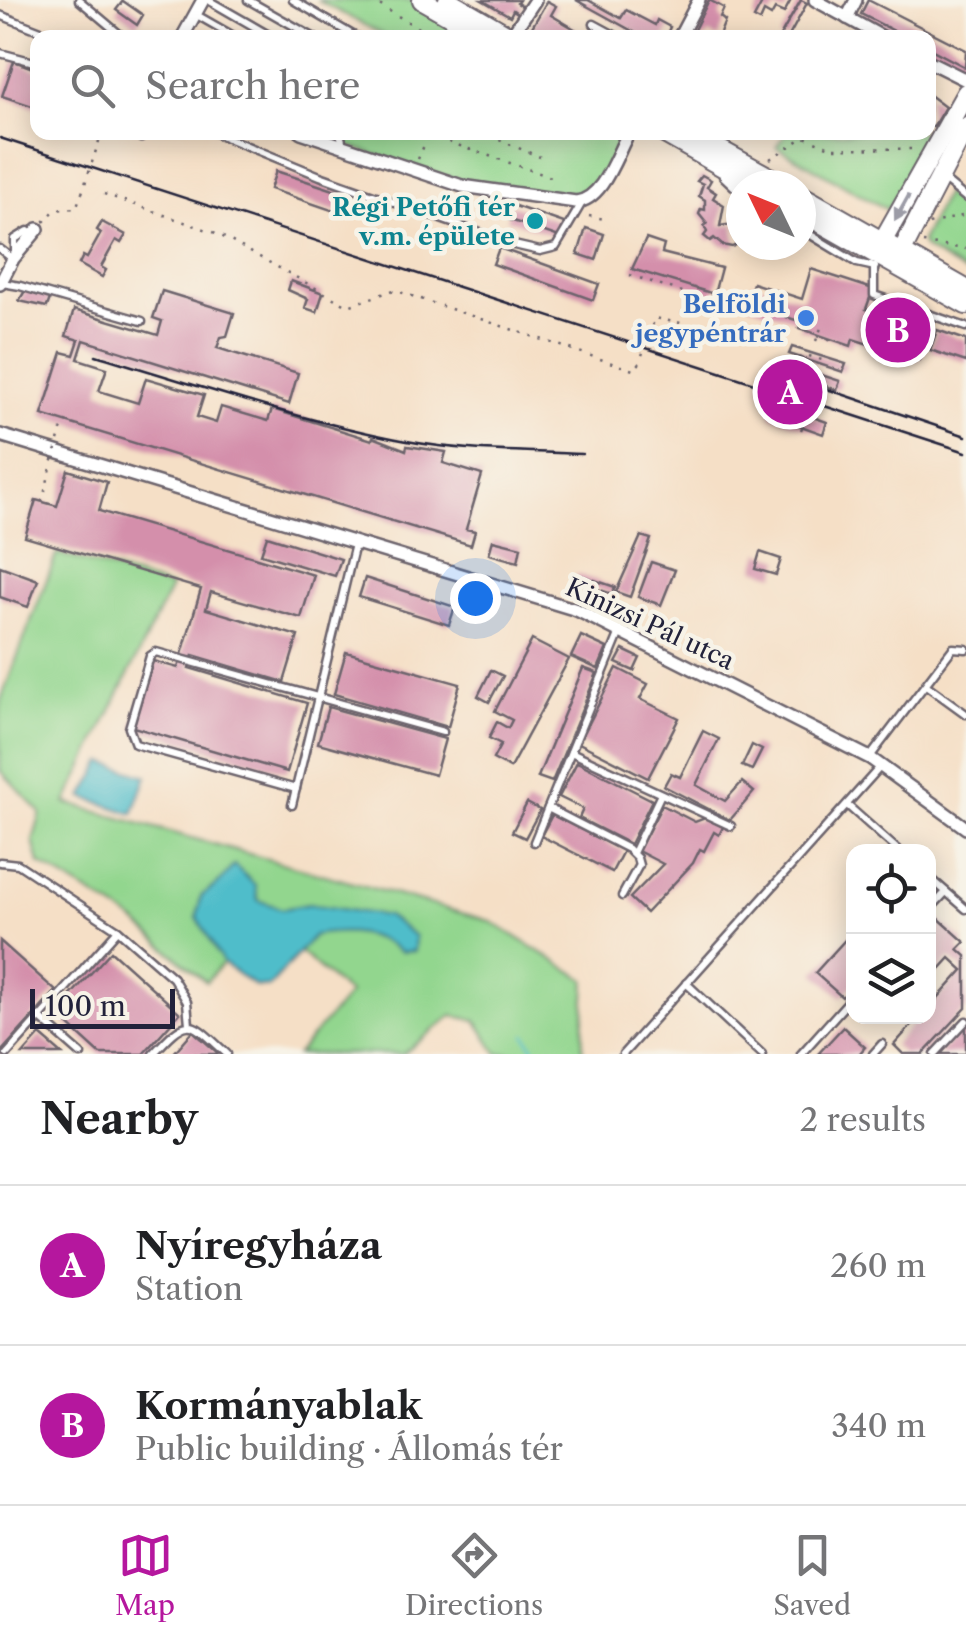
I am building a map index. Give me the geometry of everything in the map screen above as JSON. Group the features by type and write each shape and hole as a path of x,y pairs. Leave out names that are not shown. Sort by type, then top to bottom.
{"main road":[{"path":"422,0 474,30"},
{"path":"448,0 500,30"},
{"path":"885,255 966,93"},
{"path":"885,255 940,177 966,126"},
{"path":"675,140 728,170"},
{"path":"702,140 757,170"},
{"path":"816,205 966,306"},
{"path":"816,220 885,255 966,289"}],"street":[{"path":"186,30 205,0"},
{"path":"683,30 699,0"},
{"path":"816,0 869,30"},
{"path":"847,18 856,0"},
{"path":"516,30 530,2"},
{"path":"936,64 966,80"},
{"path":"320,140 462,186 582,202 603,183 625,140"},
{"path":"0,283 35,233"},
{"name":"Kinizsi Pál utca","path":"0,435 552,602 621,631 870,758 966,828"}],"lane":[{"path":"78,0 114,30"},
{"path":"205,0 259,30"},
{"path":"248,0 301,30"},
{"path":"293,0 344,30"},
{"path":"195,14 223,30"},
{"path":"0,15 38,30"},
{"path":"594,24 605,30"},
{"path":"0,53 30,61"},
{"path":"233,140 338,182 540,251 556,247 582,202"},
{"path":"341,140 343,147"},
{"path":"938,143 936,166 940,177 966,198"},
{"path":"714,162 726,176"},
{"path":"816,238 858,263 885,255"},
{"path":"0,248 14,258"},
{"path":"885,255 874,295 966,327"},
{"path":"0,283 142,321"},
{"path":"292,806 356,544"},
{"path":"534,842 621,631"},
{"path":"870,758 953,648 966,649"},
{"path":"296,789 135,744 129,728 150,656 156,652 443,732"},
{"path":"926,685 966,714"},
{"path":"571,752 731,826"},
{"path":"623,1054 882,766"},
{"path":"632,853 661,794"},
{"path":"847,805 891,844"},
{"path":"548,808 632,853 639,866 622,896"},
{"path":"0,862 18,864 118,930 180,988 190,1024"},
{"path":"936,883 966,909"},
{"path":"936,903 946,892"},
{"path":"7,1054 118,930"},
{"path":"686,983 762,1054"},
{"path":"801,1054 846,1004"},
{"path":"40,1018 82,1054"},
{"path":"936,1054 966,1020"},
{"path":"153,1054 178,1027 190,1024 227,1054"},
{"path":"874,1054 882,1044"}],"path":[{"path":"371,0 422,30"},
{"path":"35,233 55,210 76,208 99,140"},
{"path":"413,170 426,140"},
{"path":"446,140 554,178"},
{"path":"499,140 540,157"},
{"path":"770,159 799,140"},
{"path":"812,140 833,148 938,143"},
{"path":"104,194 216,233 348,306 394,290 633,370 639,364 655,318 679,323 688,294"},
{"path":"924,222 932,224 966,215"},
{"path":"588,216 610,220"},
{"path":"919,242 966,249"},
{"path":"630,275 714,302"},
{"path":"821,328 817,338 832,341 830,346"},
{"path":"810,357 825,362"},
{"path":"639,364 647,367"},
{"path":"803,374 820,379"},
{"path":"787,425 794,406"},
{"path":"802,430 809,410"},
{"path":"791,416 805,420"},
{"path":"42,502 56,445 67,422"}],"green space":[{"path":"317,0 410,0 464,30 374,30"},
{"path":"344,140 623,140 602,183 584,200 464,183 345,145"},
{"path":"782,140 928,140 888,210 777,147"},
{"path":"945,193 966,211 966,273 924,248 921,242"},
{"path":"57,553 171,587 66,803 490,921 586,980 582,1054 498,1054 476,1020 452,1016 403,1054 297,1054 349,994 300,952 269,987 255,986 223,963 206,982 132,919 39,863 33,841 41,813 0,770 0,702"}],"water":[{"path":"103,762 147,776 133,814 83,797"},
{"path":"234,865 255,885 258,900 282,909 309,904 387,916 415,936 414,951 400,952 360,934 314,935 269,987 255,986 223,963 197,917 201,896"}],"building":[{"path":"482,0 519,0 517,3 523,7 519,14 513,10 510,16"},
{"path":"576,0 588,0 621,18 626,10 655,25 657,20 670,27 630,30"},
{"path":"709,0 724,8 721,30 694,30"},
{"path":"757,0 791,0 784,13 775,9 771,16 764,12 760,21 754,18 762,3"},
{"path":"801,0 807,3 792,30 784,30"},
{"path":"868,0 927,30 892,30 861,14"},
{"path":"123,1 143,15 137,25 116,10"},
{"path":"547,1 556,6 551,15 576,30 533,30"},
{"path":"936,35 966,50 965,67 936,52"},
{"path":"14,61 30,67 30,105 2,96"},
{"path":"936,100 945,107 936,122"},
{"path":"276,171 343,193 337,212 270,189"},
{"path":"702,175 711,180 707,187 716,193 713,198 724,205 720,226 726,225 726,246 704,236 707,224 699,214 701,209 705,210 705,200 699,196 703,184 697,181"},
{"name":"Régi Petőfi tér v.m. épülete","path":"512,205 564,223 559,237 507,219"},
{"path":"102,222 126,235 121,243 116,240 101,267 106,270 102,277 79,264 83,256 87,258 101,233 97,230"},
{"path":"586,228 604,234 596,260 578,254"},
{"path":"646,239 664,245 662,253 721,268 714,294 632,269"},
{"path":"499,248 599,284 593,300 493,264"},
{"path":"811,269 873,289 866,309 930,331 919,360 853,339 851,346 799,328 802,322 746,304 753,283 802,299"},
{"path":"291,281 323,293 317,312 305,308 308,299 288,290"},
{"path":"26,289 51,296 47,307 19,301"},
{"path":"162,291 234,313 227,336 221,337 217,348 298,373 289,404 84,340 78,359 107,368 99,391 138,403 146,378 204,395 197,417 216,423 221,407 268,421 272,409 406,450 407,446 446,452 443,463 482,475 466,529 475,531 471,545 42,415 62,352 74,355 79,340 66,336 74,310 158,335 162,321 153,318"},
{"path":"937,330 966,340 966,362 930,350"},
{"path":"792,347 846,364 843,372 789,354"},
{"path":"788,364 840,381 837,390 785,372"},
{"path":"774,403 827,422 823,434 770,415"},
{"path":"68,470 107,482 99,511 314,575 301,618 211,592 206,609 298,636 284,682 193,655 189,668 307,703 287,772 133,727 153,661 178,668 201,589 25,537 36,500 57,506"},
{"path":"267,536 341,559 335,576 261,554"},
{"path":"641,536 651,539 630,597 616,592"},
{"path":"493,540 521,547 518,562 489,554"},
{"path":"760,552 781,559 776,575 755,569"},
{"path":"651,562 675,570 661,605 638,597"},
{"path":"0,566 38,580 28,607 0,597"},
{"path":"577,574 615,587 612,594 574,581"},
{"path":"365,578 455,607 449,625 359,597"},
{"path":"581,636 607,648 598,669 571,657"},
{"path":"532,640 569,659 510,768 493,759 501,744 489,738 497,722 508,728 512,720 495,711"},
{"path":"623,650 640,658 634,671 616,663"},
{"path":"346,652 460,684 448,727 334,694"},
{"path":"583,668 597,673 552,782 538,777"},
{"path":"617,668 648,684 640,699 679,718 648,778 579,743"},
{"path":"491,670 503,676 489,702 478,696"},
{"path":"328,707 445,739 435,775 318,743"},
{"path":"703,731 719,739 696,785 725,801 742,782 754,792 730,820 664,786 671,773 680,777"},
{"path":"752,745 762,750 752,770 742,766"},
{"path":"577,762 652,800 630,844 579,818 583,809 559,797"},
{"path":"527,803 540,810 525,838 512,832"},
{"path":"662,805 695,822 705,818 723,827 719,835 714,832 704,851 700,849 693,863 646,913 630,898 663,864 638,851"},
{"path":"552,815 623,851 612,872 541,836"},
{"path":"936,916 965,942 958,949 966,956 966,1008 923,1054 903,1054 894,1045 913,1024 936,1024 936,1000 963,970 950,958 936,973"},
{"path":"846,939 846,993 842,997 815,973"},
{"path":"0,941 56,991 0,1053"},
{"path":"111,951 180,1013 143,1054 100,1054 55,1013"},
{"path":"966,1024 966,1054 938,1054"},
{"path":"843,1027 865,1047 859,1054 818,1054"},
{"path":"193,1031 219,1054 173,1054"},
{"path":"40,1035 62,1054 23,1054"}],"waterway":[{"path":"526,1035 537,1054"}],"railway":[{"path":"0,138 966,452"},
{"path":"96,355 290,413 407,441 472,449 582,454"},
{"path":"809,383 966,436"}],"place":[{"name":"Régi Petőfi tér v.m. épülete","path":"535,221"},
{"name":"Belföldi jegypéntrár","path":"806,318"},
{"name":"Kormányablak","path":"898,330"},
{"name":"Nyíregyháza","path":"790,392"}]}
